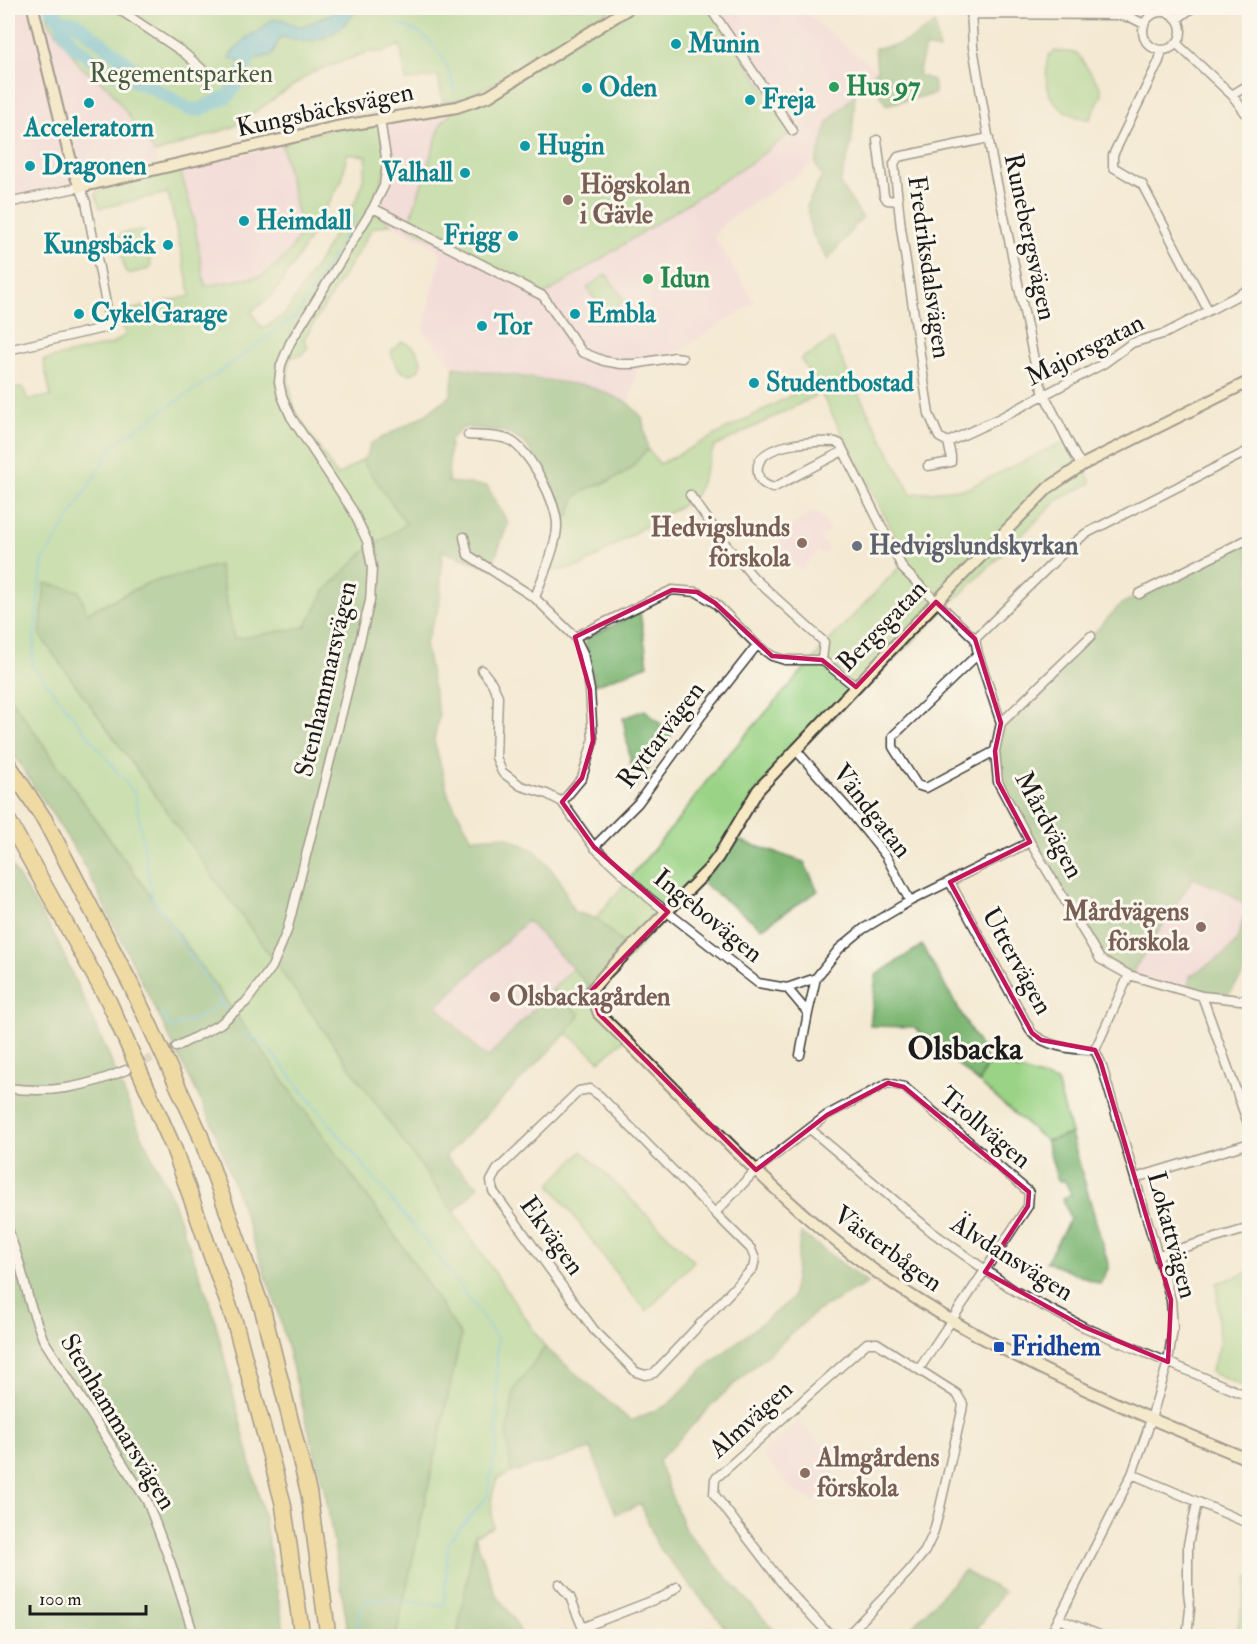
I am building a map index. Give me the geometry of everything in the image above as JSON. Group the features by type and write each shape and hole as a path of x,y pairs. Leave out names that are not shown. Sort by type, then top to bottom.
{"highway":[{"path":"8,764 46,822 131,985 199,1132 263,1311 309,1494 328,1636"},
{"path":"8,820 109,1002 174,1149 235,1323 283,1503 302,1636"}],"street":[{"path":"8,350 108,327 110,324 86,202 74,172 33,8"},
{"path":"117,8 184,53 202,69"},
{"name":"Kungsbäcksvägen","path":"8,203 336,128 457,106 489,96 629,8"},
{"path":"710,8 793,131"},
{"path":"1145,8 1151,16"},
{"path":"1177,19 1192,8"},
{"path":"971,11 1117,15 1132,18 1144,24"},
{"name":"Runebergsvägen","path":"971,11 973,47 988,138 1025,319 1044,394 1082,465"},
{"path":"1161,12 1173,15 1177,19 1181,34 1177,44 1157,50 1148,43 1143,34 1144,24 1151,16 1161,12"},
{"path":"1177,44 1232,94 1250,119"},
{"path":"1162,50 1159,61 1113,155 1113,167 1142,184 1208,310"},
{"path":"1232,94 1250,84"},
{"name":"Stenhammarsvägen","path":"176,1047 220,1024 246,1002 272,967 287,931 370,601 372,568 367,541 353,511 291,417 279,382 281,365 290,343 384,186 387,164 381,119"},
{"name":"Fredriksdalsvägen","path":"948,442 939,437 929,414 901,228 894,164 898,157 988,138"},
{"path":"877,140 884,195 887,200 898,201"},
{"path":"373,207 543,296 582,352 603,361 627,364 682,358"},
{"name":"Majorsgatan","path":"948,442 998,419 1103,364 1132,344 1166,333 1250,289"},
{"name":"Bergsgatan","path":"606,973 708,870 758,790 1041,495 1059,479 1082,465 1250,381"},
{"path":"468,435 505,438 520,448 553,502 557,521 556,536 535,598"},
{"path":"843,451 773,488 765,485 759,478 757,467 760,459 772,451 807,442 840,444 903,569 975,639 1001,723 1091,636"},
{"path":"928,466 951,462 948,442"},
{"path":"975,639 1085,534 1250,450"},
{"path":"690,495 727,546 754,578 824,642 822,660"},
{"path":"464,537 468,555 535,598 575,637 583,653 590,690 593,741 582,778 562,802 548,794 521,786 502,772 496,756 498,696 482,670"},
{"path":"1139,594 1250,538"},
{"path":"575,637 672,590 697,591 715,603 757,645 772,656 785,660 822,660 856,687"},
{"name":"Ryttarvägen","path":"594,847 638,803 702,715 757,645"},
{"path":"978,654 893,736 892,747 917,784 926,788 995,751"},
{"name":"Mårdvägen","path":"1001,723 995,751 998,782 1030,842 1100,959 1129,975 1202,996 1250,1001"},
{"name":"Vändgatan","path":"796,750 886,856 910,901"},
{"name":"Ingebovägen","path":"562,802 594,847 648,897 758,984 787,988 816,978"},
{"path":"800,1055 816,978 839,949 855,936 910,901 1030,842"},
{"name":"Uttervägen","path":"950,882 1032,1033 1041,1040 1079,1050 1095,1050"},
{"name":"Västerbågen","path":"606,973 591,991 599,1014 756,1170 800,1211 852,1254 909,1295 952,1322 1040,1368 1250,1460"},
{"path":"1095,1050 1129,975"},
{"path":"787,988 808,1013"},
{"path":"1202,996 1250,1129"},
{"name":"Lokattvägen","path":"1050,1636 1132,1474 1152,1418 1168,1362 1173,1329 1171,1300 1136,1178 1095,1050"},
{"path":"8,1088 50,1091 71,1088 126,1070"},
{"name":"Trollvägen","path":"756,1170 827,1115 888,1083 904,1087 1029,1192 1028,1206 952,1322"},
{"name":"Ekvägen","path":"590,1089 600,1096 715,1213 750,1249 755,1259 753,1268 654,1373 645,1375 636,1372 594,1330 493,1191 491,1181 497,1170 579,1091 590,1089"},
{"name":"Älvdansvägen","path":"810,1129 932,1232 985,1272 1015,1291 1084,1327 1250,1397"},
{"path":"1136,1178 1250,1143"},
{"path":"715,1213 756,1170"},
{"path":"1158,1255 1250,1228"},
{"name":"Stenhammarsvägen","path":"8,1229 43,1339 147,1501 171,1564 194,1636"},
{"path":"919,1369 952,1322"},
{"name":"Almvägen","path":"834,1636 826,1631 785,1587 714,1494 715,1479 867,1342 877,1343 919,1369 957,1394 963,1404 949,1472 935,1525 925,1551 847,1636"},
{"path":"1132,1474 1250,1524"},
{"path":"1187,1636 1190,1610 1188,1544 1197,1503"},
{"path":"560,1584 570,1597 584,1632 664,1596 677,1587"},
{"path":"1059,1619 1102,1636"}],"highlighted area":[{"path":"672,590 697,592 715,603 772,656 822,660 856,687 936,602 975,639 1001,723 995,751 998,782 1030,842 950,882 1032,1033 1041,1040 1095,1050 1101,1063 1171,1300 1168,1362 1084,1327 985,1272 1028,1206 1029,1192 904,1087 888,1083 827,1115 756,1170 599,1014 591,991 668,912 594,847 562,802 582,778 593,741 590,690 575,637"}],"shaded area":[{"path":"8,8 27,8 28,13 49,22 81,67 109,88 155,153 157,163 8,198"},
{"name":"Högskolan i Gävle","path":"627,8 800,8 877,70 828,122 812,165 731,218 714,237 755,302 680,351 641,360 628,403 588,386 454,367 423,330 441,255 436,248 391,224 373,208 380,119 493,102"},
{"path":"282,146 299,221 300,237 285,257 263,276 205,286 193,215 180,169"},
{"name":"Hedvigslunds förskola","path":"812,512 820,513 830,531 820,537 828,550 824,554 817,553 801,571 779,549 781,533"},
{"name":"Mårdvägens förskola","path":"1193,878 1229,893 1243,904 1246,912 1236,942 1225,954 1209,963 1188,991 1131,974"},
{"name":"Olsbackagården","path":"528,921 573,968 488,1057 479,1052 437,1006"},
{"name":"Almgårdens förskola","path":"799,1421 821,1445 826,1441 843,1457 814,1503 791,1489 762,1454"}],"green space":[{"name":"Regementsparken","path":"45,8 614,8 490,85 463,99 443,103 438,76 406,81 400,45 384,52 368,52 313,72 233,127 155,153 109,88 81,67 49,22"},
{"path":"626,8 710,8 793,131 752,162 543,296 408,226 441,124 457,107 489,96"},
{"path":"935,23 939,50 925,47 918,75 933,80 935,94 886,105 870,78 877,70 875,48 907,41"},
{"path":"1055,51 1077,53 1101,88 1102,95 1090,119 1080,118 1062,109 1051,97 1046,74 1048,56"},
{"path":"855,94 852,141 840,184 862,217 828,260 811,232 807,205 822,176 815,164 828,122"},
{"path":"380,119 387,164 373,207 391,224 373,228 304,339 308,347 301,355 289,358 288,378 295,411 337,476 362,460 406,524 364,552 325,591 305,627 234,639 219,566 148,583 40,635 454,1212 545,1347 514,1390 507,1435 511,1473 498,1478 495,1484 492,1502 493,1527 475,1535 457,1636 396,1636 461,1336 406,1251 8,694 8,390 23,387 28,400 51,396 43,360 112,344 125,335 120,312 191,296 168,193 100,208 95,193 131,179 180,169 193,215 205,286 262,276 285,257 300,236 299,221 282,146 292,138","holes":["347,154 367,156 361,187 355,202 346,212 319,261 285,314 263,329 251,312 272,296 299,256 342,180"]},
{"path":"141,230 147,235 151,267 128,274 125,271 118,238 122,233"},
{"path":"606,274 625,301 605,314 587,288"},
{"path":"833,339 849,376 911,494 968,488 1067,440 1078,454 1091,483 1058,500 758,790 718,857 633,953 596,918 679,819 714,771 830,640 907,559 821,393 714,447 697,493 688,502 582,566 556,571 551,569 561,521 569,516 576,496 588,488 609,482 635,463 640,455 648,450 660,464 815,383 801,359"},
{"path":"402,342 413,347 420,357 421,365 412,374 402,371 392,356 392,350"},
{"path":"454,367 588,386 611,395 628,403 642,417 648,450 625,473 578,495 568,515 561,521 558,500 524,442 505,432 465,427 450,439 448,482 487,486 508,523 491,568 442,551 440,605 425,644 439,715 434,740 449,797 472,838 505,836 536,851 560,880 574,912 596,918 633,953 596,993 527,921 437,1006 479,1051 488,1057 553,989 580,1014 567,1033 445,1157 479,1186 454,1212 40,635 45,583 79,591 87,613 148,583 219,565 234,639 305,627 325,591 364,552 406,524 362,460 367,456 370,444 425,415 451,395"},
{"path":"1249,539 1250,965 1229,994 1188,991 1190,976 1225,954 1236,942 1246,912 1243,904 1229,893 1193,878 1131,974 1100,959 998,782 996,767 1001,723 1121,604"},
{"path":"640,612 648,665 595,685 585,639"},
{"path":"8,694 406,1251 461,1336 396,1636 349,1636 326,1497 277,1308 212,1123 80,857 8,746"},
{"path":"645,710 672,734 635,788 623,718"},
{"path":"732,838 804,862 818,891 762,928 697,879"},
{"path":"8,860 56,938 107,1051 141,1134 170,1194 212,1308 264,1517 285,1636 8,1636"},
{"path":"922,945 988,1060 979,1083 914,1027 870,1026 876,975"},
{"path":"573,968 596,993 601,1012 627,1037 600,1061 567,1033 579,1014 553,989"},
{"path":"988,1060 1057,1082 1071,1134 1046,1141 979,1083"},
{"path":"1071,1134 1109,1267 1100,1284 1046,1262 1070,1219 1063,1199 1071,1194 1065,1181 1058,1181 1046,1141"},
{"path":"582,1151 694,1261 647,1311 630,1292 550,1184"},
{"path":"801,1233 868,1283 817,1311 720,1397 658,1461 685,1530 779,1636 732,1636 657,1545 641,1504 616,1514 591,1449 511,1473 507,1435 514,1390 545,1347 631,1421 668,1405 703,1369 792,1299"},
{"path":"1250,1272 1249,1389 1210,1372 1219,1349 1217,1283"},
{"path":"475,1535 495,1593 523,1636 457,1636"},
{"path":"964,1571 1004,1592 972,1636 903,1636"},
{"path":"1248,1577 1250,1578 1249,1636 1236,1636"}],"water":[{"path":"341,8 357,8 348,21 335,32 312,41 280,38 272,55 253,60 246,80 238,76 239,64 237,60 230,58 230,55 247,37 262,29 271,20 280,19 303,26"}],"waterway":[{"path":"8,11 14,8"},
{"path":"51,8 61,21 73,45 106,70 151,87 188,109 199,110 228,96 241,77 247,60"},
{"path":"364,8 375,15"},
{"path":"61,21 76,23 128,64 148,84"},
{"path":"398,24 421,34 433,45 451,76 455,92"},
{"path":"337,248 356,215"},
{"path":"298,314 334,254"},
{"path":"227,1011 152,897 135,794 32,665 38,599 43,561 115,443 211,378 295,317"},
{"path":"162,1013 171,1028 203,1015 221,1003"},
{"path":"243,1032 260,1041 275,1057 444,1264 497,1338 497,1444 487,1497 448,1542 444,1606 391,1599 365,1601 357,1618 360,1636"}],"tunnel":[{"path":"134,1066 176,1047"}],"place":[{"name":"Munin","path":"676,44"},
{"name":"Hus 97","path":"834,87"},
{"name":"Oden","path":"587,88"},
{"name":"Freja","path":"750,100"},
{"name":"Acceleratorn","path":"89,103"},
{"name":"Hugin","path":"525,146"},
{"name":"Dragonen","path":"30,166"},
{"name":"Valhall","path":"465,173"},
{"name":"Högskolan i Gävle","path":"568,200"},
{"name":"Heimdall","path":"244,221"},
{"name":"Frigg","path":"513,236"},
{"name":"Kungsbäck","path":"168,245"},
{"name":"Idun","path":"648,279"},
{"name":"CykelGarage","path":"79,314"},
{"name":"Embla","path":"575,314"},
{"name":"Tor","path":"482,326"},
{"name":"Studentbostad","path":"754,383"},
{"name":"Hedvigslunds förskola","path":"802,543"},
{"name":"Hedvigslundskyrkan","path":"857,546"},
{"name":"Mårdvägens förskola","path":"1201,927"},
{"name":"Olsbackagården","path":"495,997"},
{"name":"Fridhem","path":"999,1347"},
{"name":"Almgårdens förskola","path":"805,1473"}],"district":[{"name":"Olsbacka","path":"966,1049"}]}
